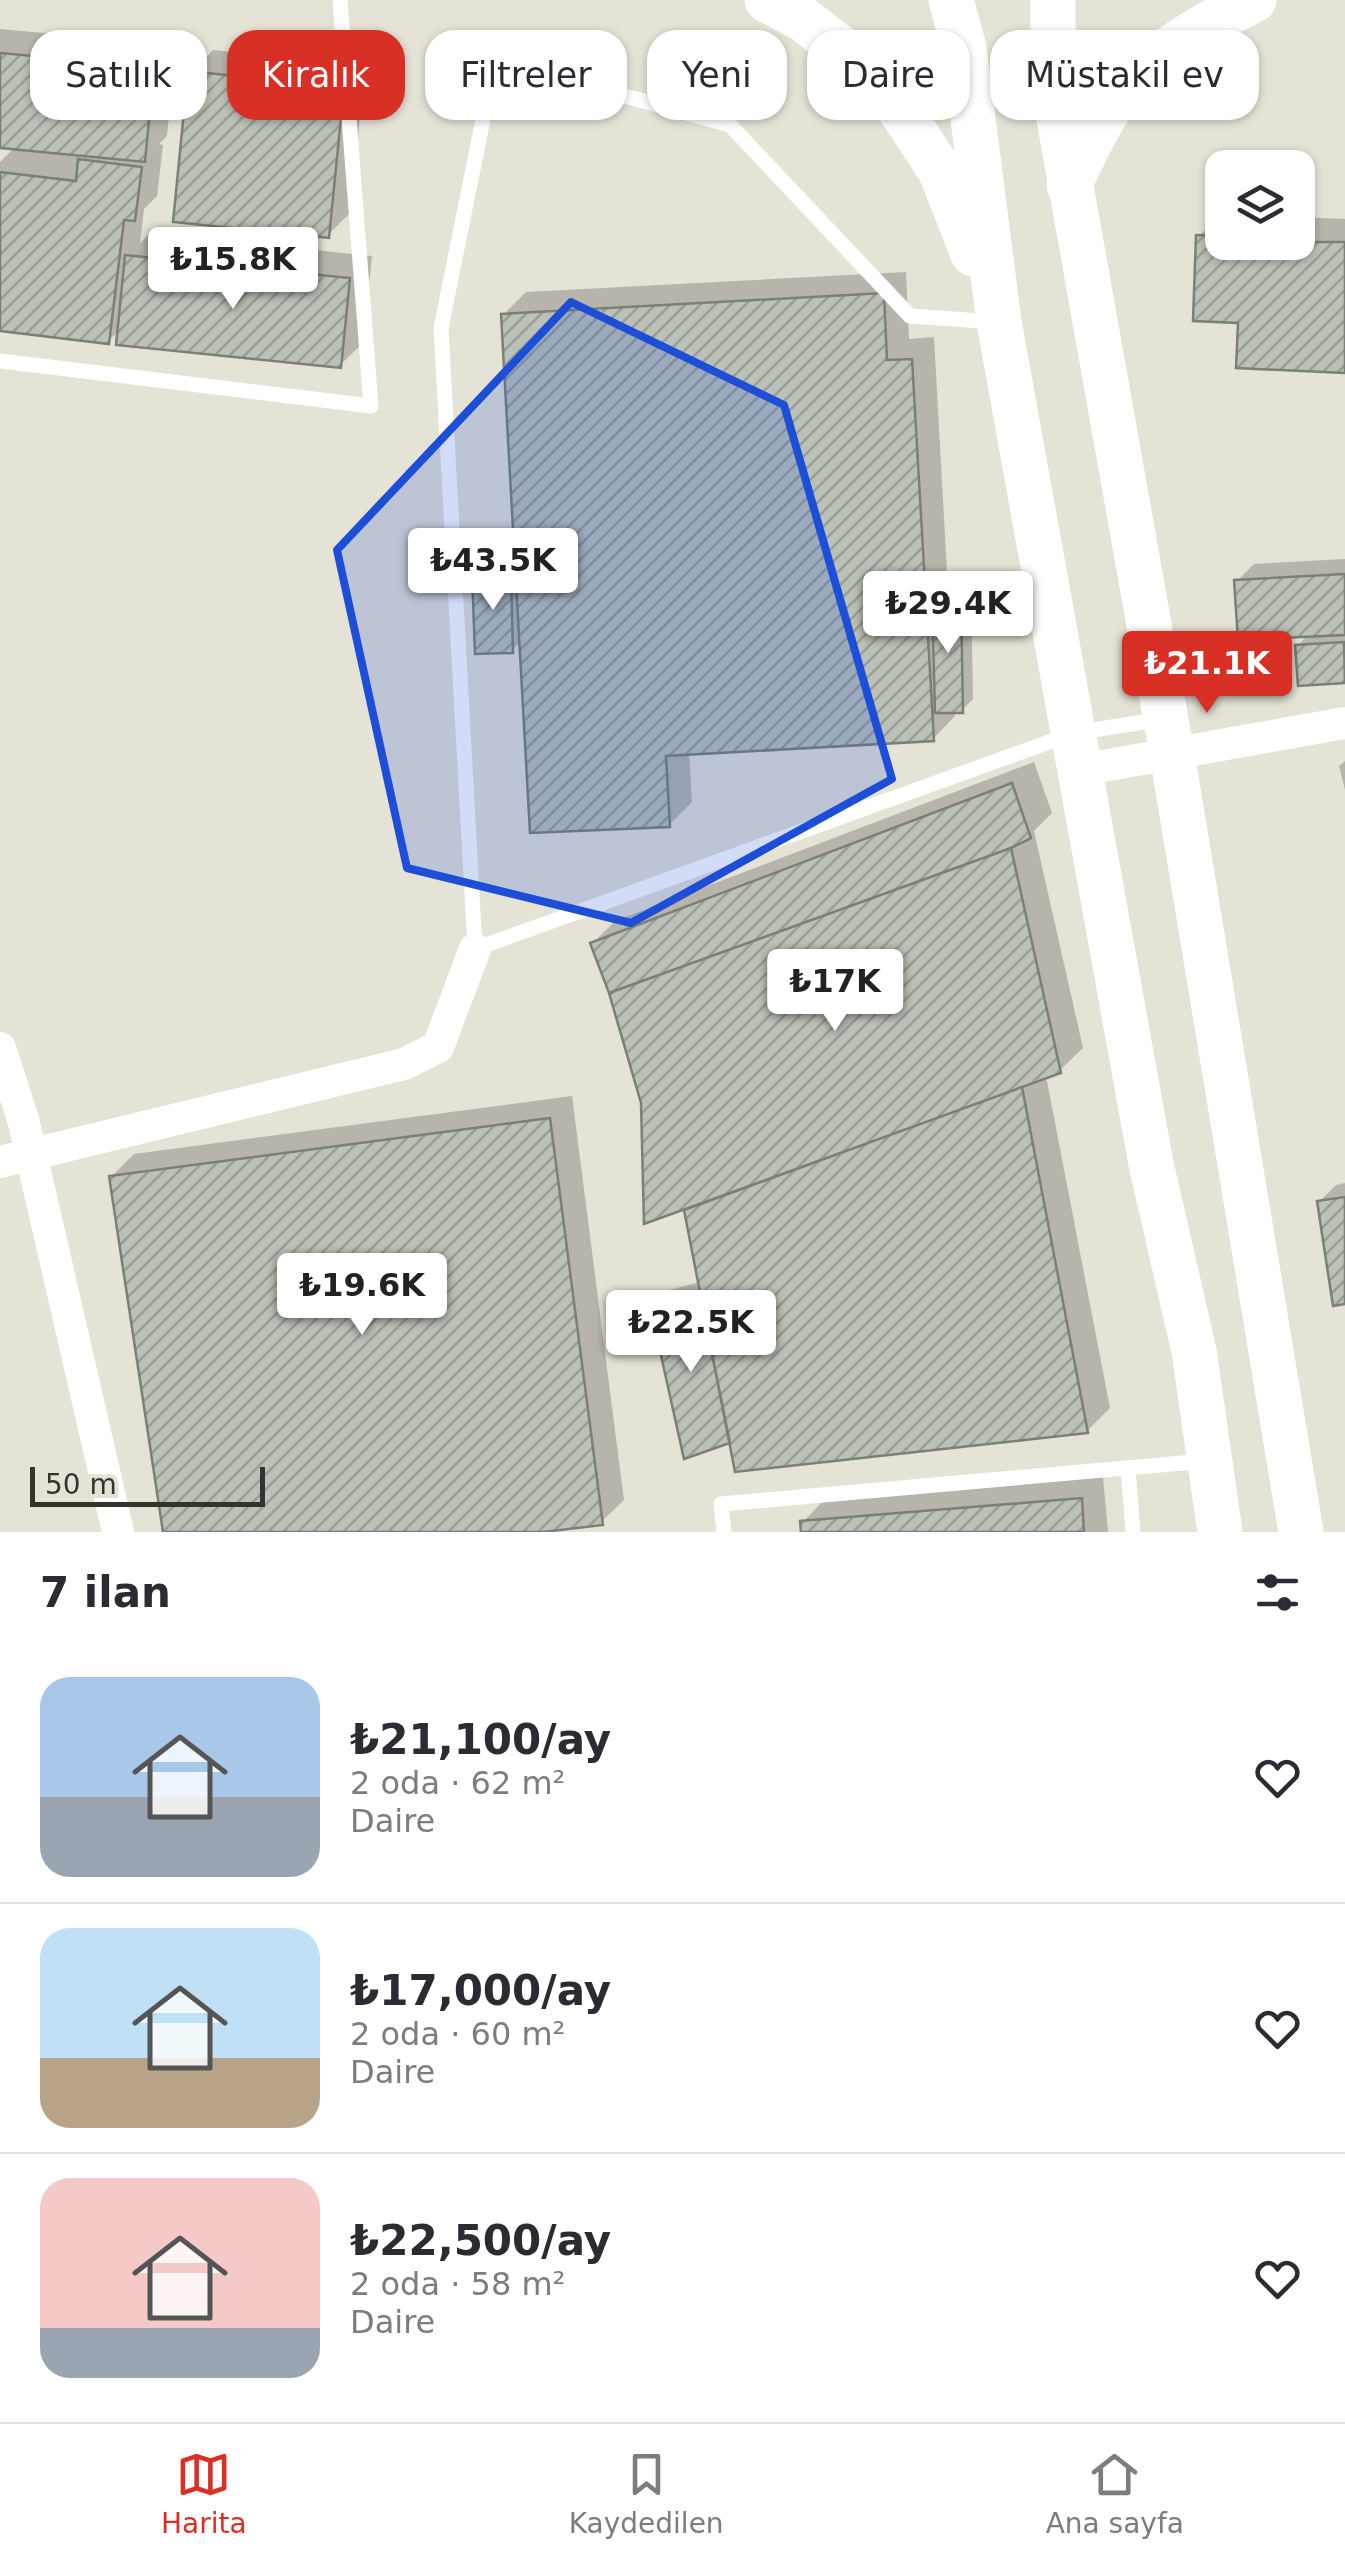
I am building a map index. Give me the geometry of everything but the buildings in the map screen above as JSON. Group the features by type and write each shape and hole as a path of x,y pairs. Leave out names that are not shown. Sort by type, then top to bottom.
{"main road":[{"path":"767,0 804,18 880,79 941,172 999,322"},
{"path":"950,0 964,48 999,322 1150,1164 1194,1351 1220,1532"},
{"path":"1053,0 1053,85 1169,736 1301,1532"},
{"path":"1070,184 1109,108 1152,62 1198,28 1254,0"}],"street":[{"path":"1077,751 1169,736 1345,723"},
{"path":"16,1158 404,1064 438,1047 475,949"},
{"path":"0,1048 16,1158 118,1532"}],"lane":[{"path":"0,361 371,406 340,0"},
{"path":"999,322 910,316 730,126 496,60 441,328 475,949 1077,751"},
{"path":"724,1532 721,1504 1209,1461"},
{"path":"1128,1468 1134,1532"}],"highlighted area":[{"path":"571,302 784,405 892,779 631,923 407,868 337,550"}]}
